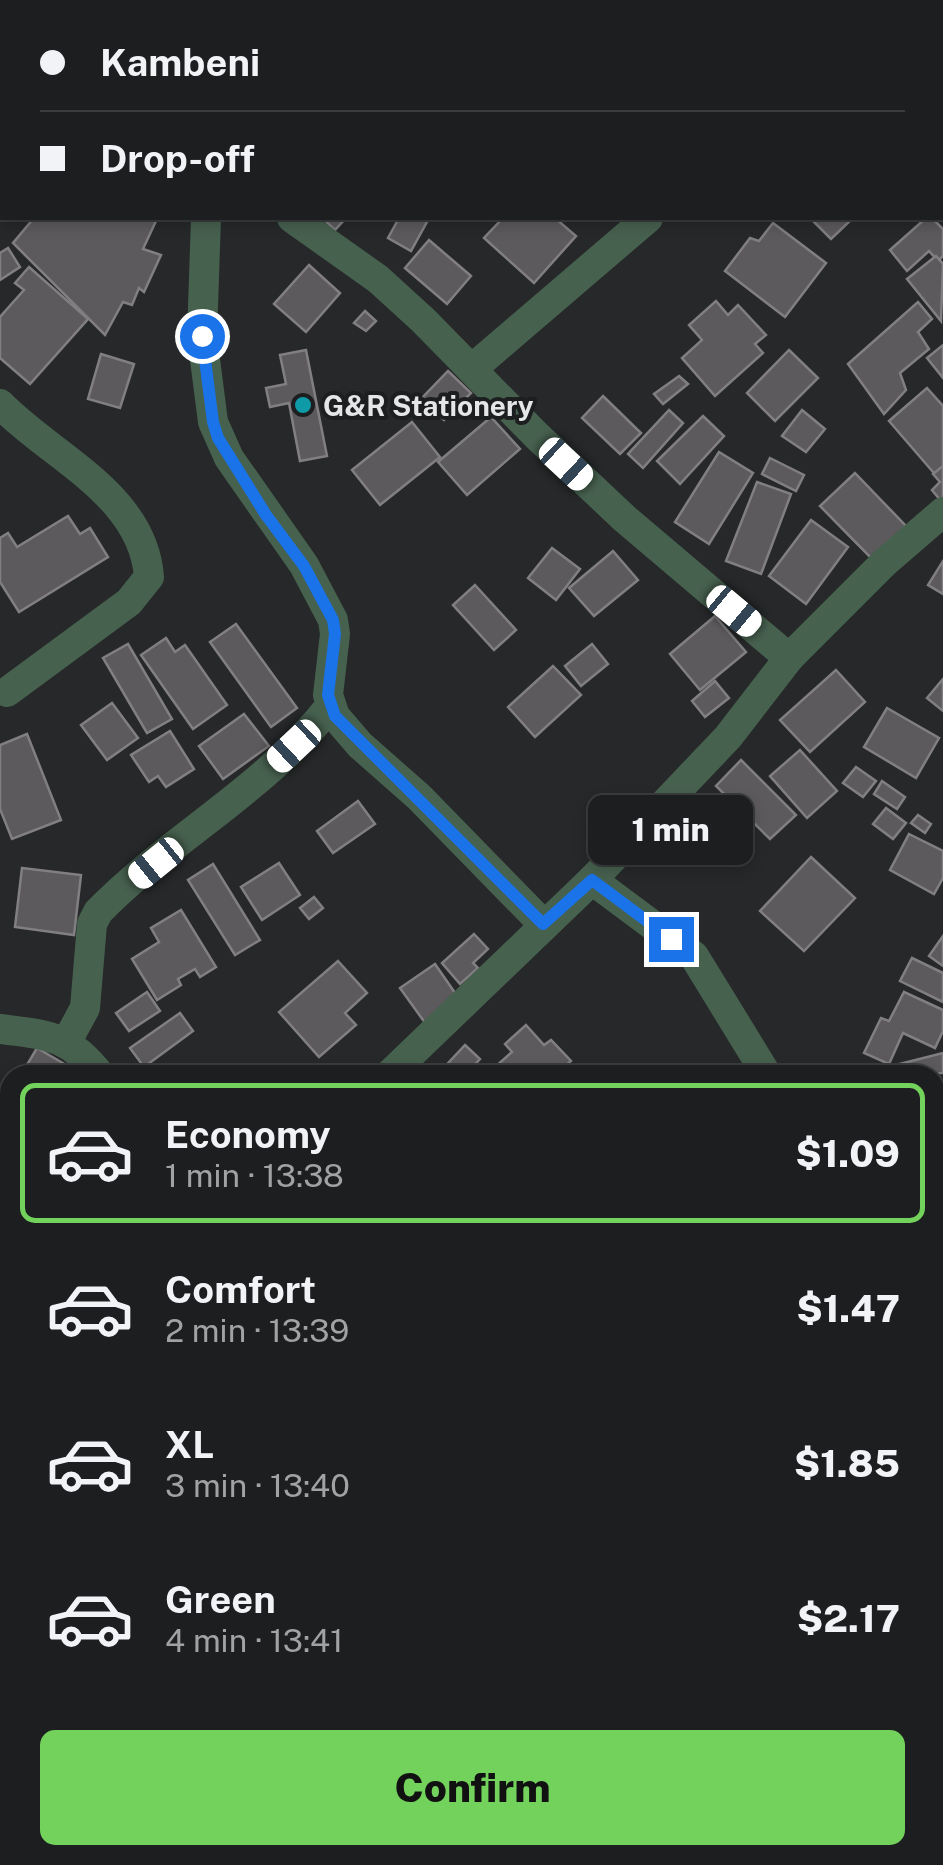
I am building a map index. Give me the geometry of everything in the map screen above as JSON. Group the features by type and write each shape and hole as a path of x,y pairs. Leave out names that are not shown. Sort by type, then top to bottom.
{"street":[{"path":"206,220 202,336 213,422 229,458 304,566 333,620 335,634 328,680 331,705 340,724 419,797 543,924"},
{"path":"295,220 378,280 624,518 789,658"},
{"path":"473,368 646,220"},
{"path":"0,404 119,506 142,540 149,577 129,602 7,692"},
{"path":"401,1065 592,880 728,737 789,658 884,563 943,512"},
{"path":"67,1041 85,1008 92,924 98,912 230,804 306,735 331,705"},
{"path":"592,880 694,956 761,1065"},
{"path":"0,1029 67,1041 92,1065"}],"building":[{"path":"32,220 153,220 143,249 161,255 144,292 139,288 132,305 123,302 105,335 13,243"},
{"path":"324,220 344,220 335,230"},
{"path":"398,220 428,220 411,251 388,238"},
{"path":"501,220 557,220 576,236 534,283 484,238"},
{"path":"812,220 851,220 831,239"},
{"path":"924,220 934,220 943,229 943,256 938,261 929,251 907,271 890,250"},
{"path":"773,223 826,263 785,317 725,271 750,238 759,241"},
{"path":"429,240 471,276 447,304 405,268"},
{"path":"8,248 20,267 0,280 0,253"},
{"path":"936,256 943,264 941,321 907,279"},
{"path":"309,265 340,293 306,332 274,304"},
{"path":"29,267 88,319 30,384 0,358 0,317 24,290 15,283"},
{"path":"716,301 728,315 738,305 766,335 755,344 763,353 715,396 682,358 702,340 689,325"},
{"path":"918,302 932,319 918,332 929,349 900,373 906,390 884,414 848,364"},
{"path":"365,311 376,321 366,331 354,323"},
{"path":"943,345 943,378 927,358"},
{"name":"G&R Stationery","path":"306,350 327,456 300,461 289,403 270,407 266,388 286,384 280,355"},
{"path":"789,350 818,378 775,421 747,393"},
{"path":"101,354 134,364 120,408 88,399"},
{"path":"448,371 471,393 444,420 421,399"},
{"path":"679,376 688,384 663,404 654,394"},
{"path":"927,388 943,406 943,475 939,479 889,421"},
{"path":"603,396 641,433 620,454 582,418"},
{"path":"669,410 683,423 643,468 628,454"},
{"path":"802,410 825,429 806,452 782,436"},
{"path":"703,416 724,436 680,484 657,461"},
{"path":"491,417 520,449 467,495 438,462"},
{"path":"412,422 440,457 380,505 352,470"},
{"path":"719,452 753,473 709,544 675,522"},
{"path":"770,458 804,475 796,491 762,474"},
{"path":"943,466 941,501 932,490 940,482 933,474"},
{"path":"855,473 906,526 872,559 820,506"},
{"path":"757,482 791,494 761,574 726,561"},
{"path":"68,516 80,534 90,528 108,557 19,612 0,582 0,538 8,533 17,547"},
{"path":"811,520 848,547 806,604 769,576"},
{"path":"552,548 580,569 556,600 528,578"},
{"path":"613,551 638,580 594,616 569,588"},
{"path":"943,561 943,594 928,585"},
{"path":"475,585 516,630 494,650 453,605"},
{"path":"715,616 746,652 700,690 670,654"},
{"path":"236,624 297,708 271,727 210,642"},
{"path":"166,638 175,652 185,645 227,705 193,729 141,655"},
{"path":"128,644 172,719 147,733 103,658"},
{"path":"592,644 608,664 581,686 565,666"},
{"path":"553,666 581,695 535,737 508,707"},
{"path":"836,670 865,702 810,752 780,720"},
{"path":"943,679 943,711 927,698"},
{"path":"715,681 729,698 705,717 692,701"},
{"path":"112,703 138,738 107,760 81,725"},
{"path":"887,708 939,738 916,778 864,747"},
{"path":"244,714 269,746 223,779 199,746"},
{"path":"170,731 194,769 166,787 158,776 149,782 131,755"},
{"path":"27,734 61,820 12,839 0,809 0,745"},
{"path":"800,750 837,791 807,818 770,776"},
{"path":"741,760 796,815 770,839 716,786"},
{"path":"856,767 876,781 863,797 843,783"},
{"path":"882,781 905,797 897,809 874,794"},
{"path":"358,801 375,824 333,853 317,831"},
{"path":"886,808 906,823 893,839 873,824"},
{"path":"918,815 931,824 925,833 911,823"},
{"path":"909,834 943,851 943,878 934,894 890,870"},
{"path":"811,857 855,898 804,951 760,911"},
{"path":"279,863 300,895 262,920 241,887"},
{"path":"213,864 260,940 235,955 188,880"},
{"path":"22,868 81,875 74,935 15,927"},
{"path":"314,897 323,908 309,919 300,908"},
{"path":"181,910 216,967 200,977 195,969 178,979 181,985 157,1000 132,959 159,942 151,928"},
{"path":"474,934 488,949 473,963 478,968 460,984 442,963"},
{"path":"943,936 943,966 929,956"},
{"path":"912,958 943,973 943,1002 900,981"},
{"path":"338,961 367,993 345,1013 356,1025 319,1057 279,1012"},
{"path":"435,964 462,1003 428,1027 400,988"},
{"path":"147,992 160,1011 129,1031 116,1013"},
{"path":"904,992 943,1010 943,1031 935,1048 903,1033 889,1064 864,1053 881,1018 889,1021"},
{"path":"180,1013 193,1031 147,1065 130,1048"},
{"path":"526,1025 544,1045 551,1040 571,1061 566,1065 497,1065 512,1052 505,1044"},
{"path":"465,1045 480,1059 474,1065 446,1065"},
{"path":"37,1048 66,1065 27,1065"},
{"path":"943,1053 943,1065 896,1065"}],"place":[{"name":"G&R Stationery","path":"303,405"}],"route":[{"path":"202,336 218,438 266,515 304,566 333,620 328,695 340,724 419,797 543,924 592,880 671,939"}]}
